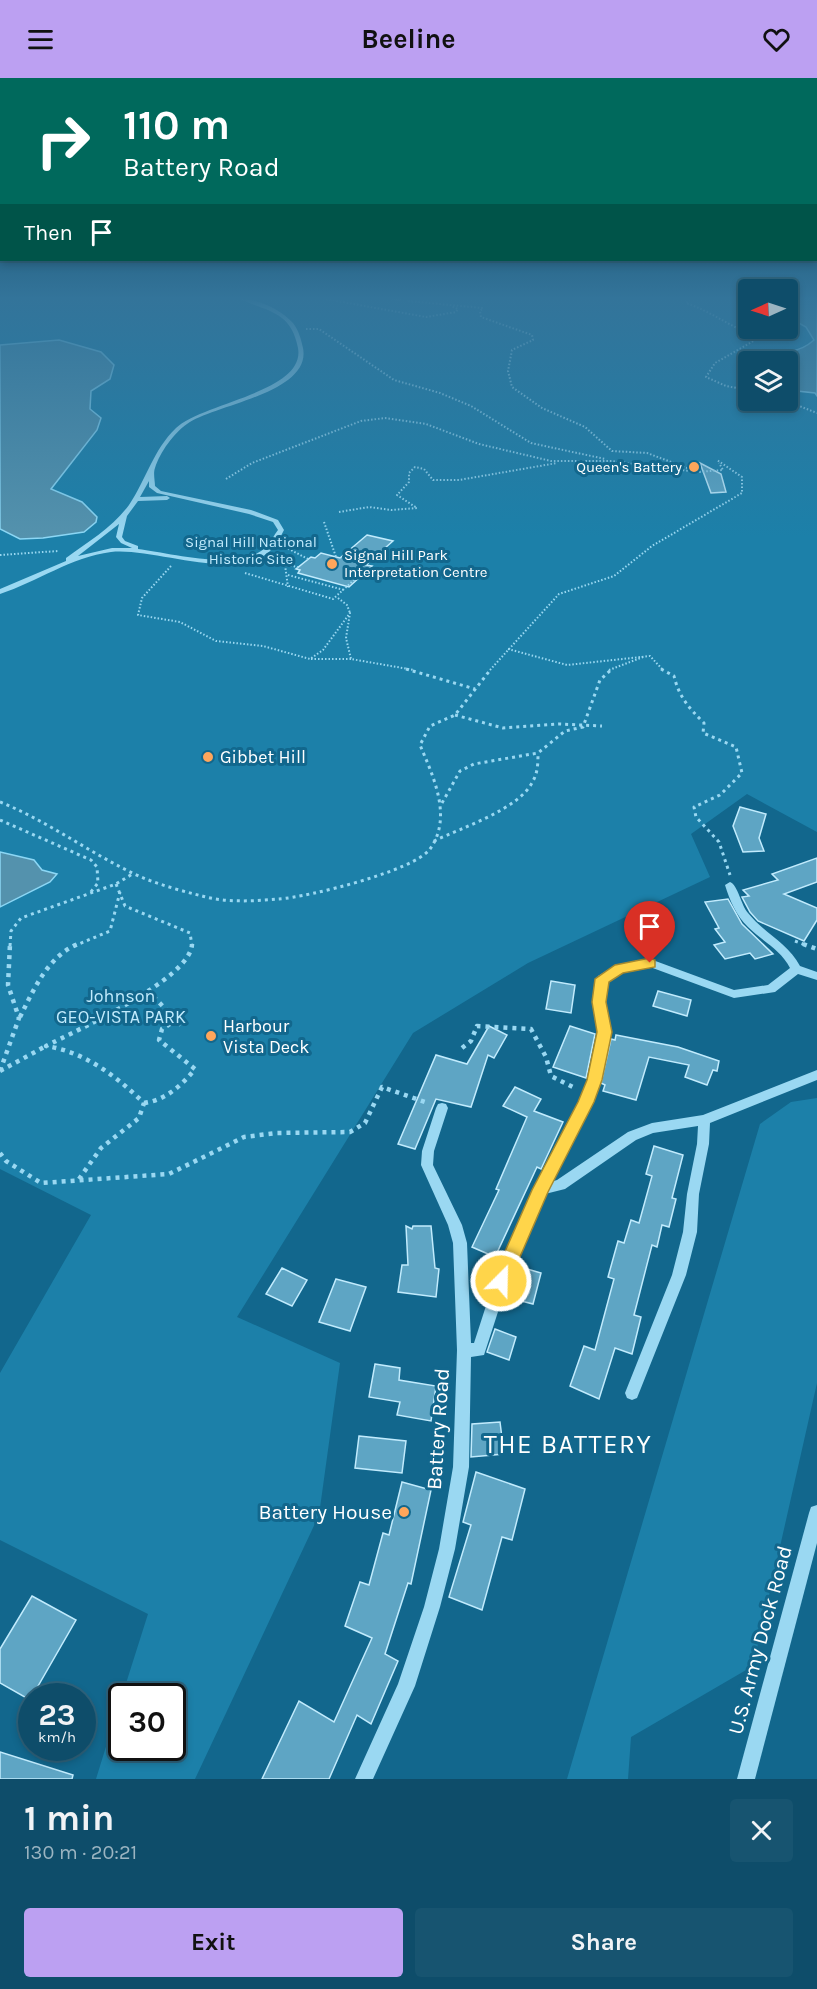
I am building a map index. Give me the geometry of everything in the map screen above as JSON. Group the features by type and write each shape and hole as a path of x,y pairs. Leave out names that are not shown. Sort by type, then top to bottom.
{"street":[{"path":"151,468 154,489 179,497 228,506 276,521 281,530 277,543 266,552 249,560 216,562 141,549 125,543 119,537 126,514 151,468 170,438 187,422 254,398 283,378"},
{"path":"136,499 179,497"},
{"path":"64,564 126,514"},
{"path":"0,592 64,564 111,550 141,549"},
{"path":"730,885 731,895 746,918 763,937 792,959 796,969 817,976"},
{"name":"Battery Road","path":"364,1779 406,1686 432,1607 447,1549 461,1467 464,1350 479,1350 501,1281 540,1190 591,1090 599,1063 604,1032 599,989 602,979 610,972 650,963 735,994 771,989 796,969"},
{"path":"540,1190 560,1185 632,1136 652,1128 704,1120 817,1075"},
{"path":"442,1108 428,1151 427,1165 455,1225 460,1243 464,1350"},
{"path":"632,1394 679,1275 687,1243 693,1194 703,1144 704,1120"},
{"name":"U.S. Army Dock Road","path":"746,1779 817,1513"}],"path":[{"path":"0,802 35,815 134,873 223,901 285,899 371,876 419,860 430,851 442,798 420,746 430,726 455,715 507,648 559,594 614,576 652,546 742,493 742,477 717,460 723,470 697,472 612,461 531,443 471,406 440,393 392,378"},
{"path":"510,378 512,387 542,408 585,426 612,451 632,449 655,454 697,472"},
{"path":"709,378 717,383 738,388"},
{"path":"798,406 817,413"},
{"path":"226,479 252,463 361,421 385,418 426,424 479,444 564,462"},
{"path":"339,512 369,507 415,510 417,508 397,493 409,482 409,473 418,467 428,472 433,480 452,480 564,462 612,461"},
{"path":"324,522 336,557"},
{"path":"277,543 308,559"},
{"path":"0,555 52,553 86,547"},
{"path":"266,552 285,565 298,567"},
{"path":"179,556 142,598 138,615 180,622 216,641 263,646 310,659 351,659 413,670 476,690"},
{"path":"249,560 242,570 246,573 329,599 338,598 347,605 350,613 346,638 351,659"},
{"path":"285,565 288,587"},
{"path":"338,598 363,571"},
{"path":"288,575 344,590"},
{"path":"310,659 334,637 350,613"},
{"path":"507,648 567,665 650,656 660,669 674,676 677,689 686,705 704,723 703,734 736,747 738,753 742,773 720,795 694,807 696,817 707,824 727,860 730,885"},
{"path":"583,727 591,709 594,692 604,674 638,662 645,656"},
{"path":"455,715 503,728 559,724 583,727"},
{"path":"440,806 460,771 474,764 538,753 565,731 602,726"},
{"path":"433,841 506,804 527,790 533,782 538,753"},
{"path":"0,820 91,860 97,867 98,883 90,893"},
{"path":"19,1018 8,985 11,931 21,918 116,884 134,873"},
{"path":"0,1071 147,990 190,955 192,944 190,933 125,906 116,884"},
{"path":"0,1071 28,997 41,976 66,949 110,931 120,891"},
{"path":"792,939 817,949"},
{"path":"147,990 182,1025"},
{"path":"46,1046 57,1047 82,1058 129,1087 144,1102 152,1103 169,1093 195,1070 159,1040 163,1026 176,1020"},
{"path":"462,1048 471,1041 477,1026 506,1024 513,1028 531,1029 546,1057 551,1076 577,1089 591,1090"},
{"path":"0,1153 6,1161 42,1183 170,1174 244,1137 276,1133 350,1132 365,1124 382,1087 442,1108"},
{"path":"79,1179 102,1147 137,1121 144,1112 144,1102"}],"green space":[{"path":"0,378 738,378 738,411 798,411 798,391 815,393 817,396 817,832 747,794 691,834 710,877 528,963 413,1033 237,1317 340,1363 319,1515 195,1779 96,1779 108,1740 108,1761 186,1761 186,1683 126,1683 148,1614 0,1540 0,1373 91,1215 0,1169"},
{"path":"817,1098 817,1383 753,1666 631,1737 628,1779 567,1779 760,1124 791,1102"}],"shaded area":[{"path":"0,378 110,378 91,391 90,409 101,418 97,430 51,489 82,502 97,517 96,522 84,532 43,538 20,539 0,529"},
{"path":"798,378 817,378 817,396 815,393 798,391"},
{"path":"0,852 34,860 42,870 57,874 50,882 0,907"}],"building":[{"path":"700,463 721,474 726,492 711,493"},
{"name":"Signal Hill Park Interpretation Centre","path":"367,535 393,541 366,565 372,566 349,587 298,573 300,570 296,569 311,557 315,558 321,553 340,558"},
{"path":"740,807 766,814 759,838 764,851 743,852 733,826"},
{"path":"817,858 817,882 784,894 817,908 817,920 804,941 758,921 742,897 749,896 743,890 778,880 772,874"},
{"path":"728,899 742,924 773,954 755,959 750,953 725,959 714,945 725,942 715,929 719,928 705,902"},
{"path":"551,981 575,985 571,1013 546,1009"},
{"path":"658,991 691,1000 687,1016 653,1006"},
{"path":"489,1026 507,1035 494,1058 488,1055 471,1107 436,1099 415,1149 398,1144 436,1055 467,1064"},
{"path":"570,1026 595,1034 586,1078 553,1067"},
{"path":"616,1035 678,1047 719,1061 717,1071 713,1070 707,1085 685,1077 689,1065 649,1057 636,1100 603,1091 605,1085 601,1083 611,1039 615,1040"},
{"path":"515,1087 541,1099 534,1111 563,1122 541,1169 537,1167 495,1257 472,1247 499,1190 496,1189 527,1117 503,1106"},
{"path":"654,1146 683,1155 672,1198 676,1199 669,1227 662,1225 657,1247 652,1245 634,1315 641,1317 632,1354 615,1348 599,1399 570,1386 584,1346 595,1350 614,1279 608,1277 618,1241 624,1243 631,1220 639,1223 652,1176 646,1174"},
{"path":"406,1226 412,1229 413,1226 431,1226 435,1268 439,1269 436,1297 398,1292 402,1265 408,1265"},
{"path":"517,1266 541,1273 533,1304 506,1297"},
{"path":"282,1268 307,1280 292,1306 266,1294"},
{"path":"336,1279 366,1287 350,1331 319,1322"},
{"path":"495,1329 516,1337 509,1360 487,1352"},
{"path":"375,1364 400,1368 399,1380 436,1386 431,1421 397,1415 400,1402 369,1397"},
{"path":"500,1422 504,1454 471,1457 472,1424"},
{"path":"359,1436 406,1441 402,1473 355,1468"},
{"path":"476,1472 525,1489 512,1540 502,1537 482,1610 449,1597 471,1525 463,1522"},
{"path":"402,1482 431,1490 411,1584 408,1583 385,1654 398,1661 371,1724 357,1715 329,1779 262,1779 299,1701 334,1722 372,1638 345,1626 360,1582 369,1585 383,1533 389,1535"},
{"path":"32,1596 76,1620 40,1683 18,1683 18,1693 0,1683 0,1649"},
{"path":"0,1752 18,1758 18,1761 29,1761 73,1775 72,1779 0,1779"}],"place":[{"name":"Queen's Battery","path":"694,467"},
{"name":"Signal Hill Park Interpretation Centre","path":"332,564"},
{"name":"Gibbet Hill","path":"208,757"},
{"name":"Harbour Vista Deck","path":"211,1036"},
{"name":"Battery House","path":"404,1512"}],"district":[{"name":"THE BATTERY","path":"568,1444"}],"route":[{"path":"501,1281 540,1190 586,1102 594,1080 604,1032 599,1002 602,979 610,972 620,968 650,963"}],"park label":[{"name":"Signal Hill National Historic Site","path":"251,550"},
{"name":"Johnson GEO-VISTA PARK","path":"121,1006"}]}
